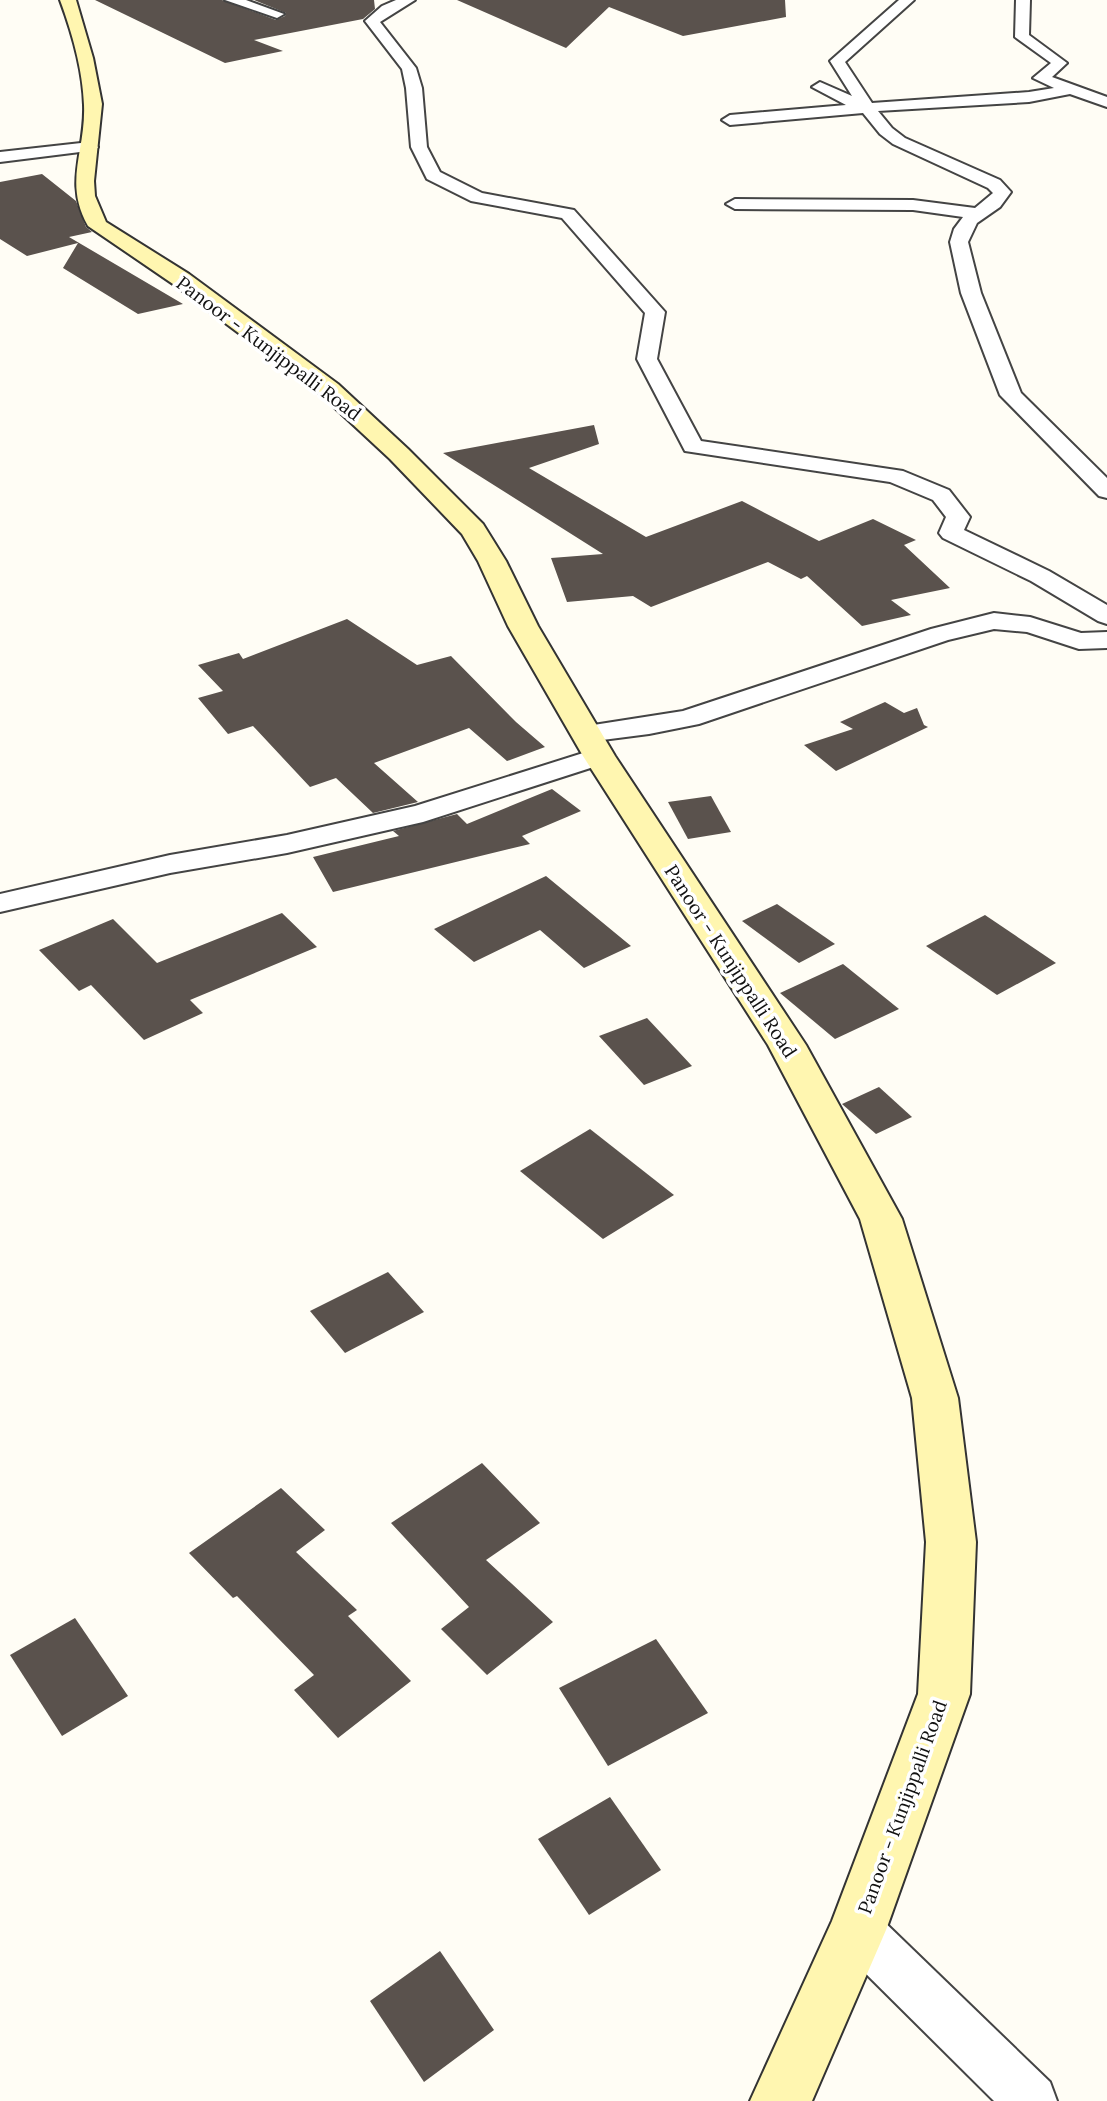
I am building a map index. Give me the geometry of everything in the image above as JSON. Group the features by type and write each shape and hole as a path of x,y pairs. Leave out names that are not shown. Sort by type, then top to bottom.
{"main road":[{"name":"Panoor - Kunjippalli Road","path":"68,0 93,103 90,146 83,177 89,214 98,226 181,279 329,389 355,411 473,530 492,561 523,626 593,745 787,1045 881,1219 935,1398 951,1542 944,1694 858,1930 781,2101"}],"street":[{"path":"232,0 277,14"},
{"path":"408,0 387,9 372,21 409,68 414,88 418,147 433,176 477,197 568,214 655,312 647,359 693,446 895,476 941,495 958,517 951,533 1040,576 1107,616"},
{"path":"907,0 836,61 886,131 899,141 994,184 1002,192 963,229 959,242 971,293 1011,395 1107,491"},
{"path":"1023,0 1022,37 1060,63 1041,78 1107,102"},
{"path":"820,87 869,109"},
{"path":"730,120 929,102 976,102 1029,97 1071,89"},
{"path":"0,157 90,146"},
{"path":"736,204 913,205 978,214"},
{"path":"0,903 170,864 287,844 423,813 593,745 649,726 689,718 940,634 994,621 1030,625 1079,641 1107,640"},
{"path":"858,1930 1031,2101"}],"building":[{"path":"95,0 222,0 276,20 286,13 254,0 374,0 375,9 363,19 254,40 283,51 225,63"},
{"path":"457,0 785,0 786,17 683,36 609,7 566,48"},
{"path":"42,174 76,201 86,227 92,232 69,237 183,304 138,314 63,268 78,243 27,256 0,239 0,182"},
{"path":"594,425 599,444 529,468 646,537 742,501 819,541 873,519 916,540 904,545 950,588 891,600 911,615 862,626 807,576 801,579 768,562 651,607 633,596 567,602 551,558 603,554 443,453"},
{"path":"347,619 417,665 451,656 516,722 545,747 507,761 469,728 374,763 418,802 373,813 336,778 310,787 253,726 228,734 198,698 223,691 198,665 239,653 243,659"},
{"path":"885,702 904,713 917,708 924,725 928,727 836,771 804,745 853,729 840,722"},
{"path":"552,789 581,811 522,836 530,844 333,892 313,857 399,836 393,831 457,814 467,824"},
{"path":"711,796 731,832 688,839 668,802"},
{"path":"546,876 631,946 584,968 540,930 474,962 434,929"},
{"path":"777,904 835,944 799,963 742,921"},
{"path":"282,913 317,947 190,1000 203,1013 144,1040 91,985 79,991 39,950 113,919 157,963"},
{"path":"985,915 1056,963 997,995 926,946"},
{"path":"843,964 899,1009 835,1039 780,993"},
{"path":"647,1018 692,1066 644,1085 599,1036"},
{"path":"879,1087 912,1117 876,1134 842,1104"},
{"path":"590,1129 674,1195 603,1239 520,1171"},
{"path":"388,1272 424,1312 345,1353 310,1311"},
{"path":"482,1463 540,1523 486,1560 553,1622 487,1675 441,1629 469,1607 391,1523"},
{"path":"281,1488 325,1530 296,1552 357,1610 348,1616 411,1681 338,1738 294,1690 314,1675 237,1596 233,1598 189,1553"},
{"path":"75,1618 128,1696 62,1736 10,1655"},
{"path":"656,1639 708,1713 608,1766 559,1688"},
{"path":"610,1797 661,1870 589,1915 538,1839"},
{"path":"440,1951 494,2030 424,2082 370,2001"}]}
